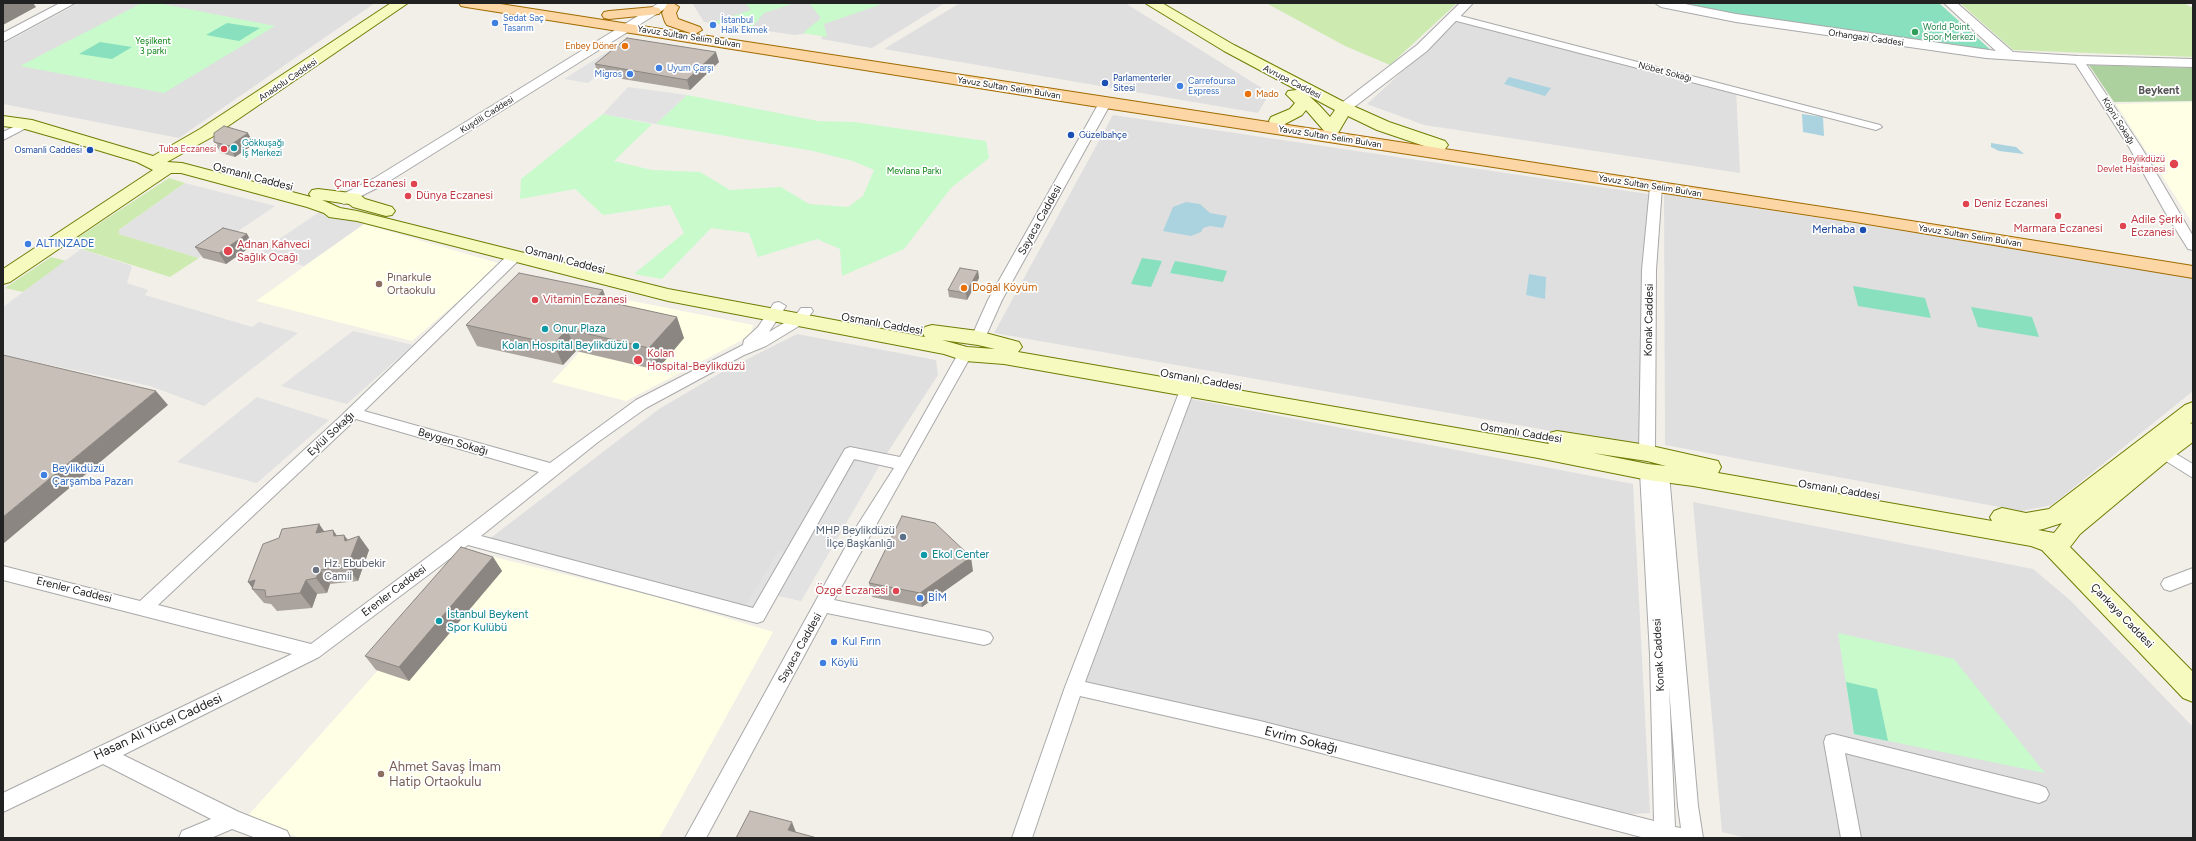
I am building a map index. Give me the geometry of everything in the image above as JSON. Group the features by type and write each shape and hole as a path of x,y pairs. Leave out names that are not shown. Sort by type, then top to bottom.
{"main road":[{"name":"Anadolu Caddesi","path":"172,161 254,102 401,3"},
{"name":"Anadolu Caddesi","path":"3,278 47,245 172,161 413,3"},
{"name":"Yavuz Sultan Selim Bulvarı","path":"466,3 640,22 691,33 1331,133 1656,187 2193,272"},
{"name":"Yavuz Sultan Selim Bulvarı","path":"524,3 596,18"},
{"name":"Avrupa Caddesi","path":"1136,3 1196,40 1303,99 1319,114 1331,133"},
{"name":"Avrupa Caddesi","path":"1152,3 1260,66 1344,108 1383,126 1439,145"},
{"path":"673,4 669,13 672,22 691,33"},
{"path":"596,18 640,22"},
{"path":"596,18 611,40 646,35 691,33"},
{"name":"Yavuz Sultan Selim Bulvarı","path":"1101,98 1277,120 1331,133 1439,145 2193,261"},
{"path":"1277,120 1296,112 1303,103 1303,99"},
{"path":"1331,133 1344,108"},
{"name":"Osmanlı Caddesi","path":"3,112 40,118 172,161 182,168 776,311 972,346 1004,357 1187,390 1538,450 1650,461"},
{"name":"Osmanlı Caddesi","path":"3,121 26,124 136,156 172,161"},
{"name":"Osmanlı Caddesi","path":"344,206 514,257 668,295 776,311"},
{"name":"Anadolu Caddesi","path":"3,271 47,245"},
{"name":"Osmanlı Caddesi","path":"972,346 1001,345 1650,461 1693,477 2046,532"},
{"path":"2046,532 2057,515 2193,410"},
{"path":"2046,532 2072,527 2158,457 2193,432"},
{"name":"Çankaya Caddesi","path":"2046,532 2193,690"}],"street":[{"path":"3,34 61,3"},
{"path":"3,38 69,3"},
{"path":"1344,108 1422,48 1467,3"},
{"name":"Orhangazi Caddesi","path":"1661,3 1736,18 1841,34 2010,56 2078,60 2193,63"},
{"path":"1950,3 2010,56"},
{"name":"Kuşdili Caddesi","path":"344,206 378,182 561,72 640,22 673,4"},
{"name":"Nöbet Sokağı","path":"1453,17 1876,127"},
{"name":"Köprü Sokağı","path":"2078,60 2135,147 2171,212 2193,246"},
{"name":"Sayaca Caddesi","path":"695,838 823,606 863,530 904,464 923,425 972,346 1101,98"},
{"path":"3,137 26,124"},
{"name":"Konak Caddesi","path":"1656,187 1649,270 1650,461 1659,655 1670,837"},
{"name":"Eylül Sokağı","path":"145,607 353,413 514,257"},
{"path":"739,352 763,330 776,311"},
{"path":"739,352 761,344 802,316"},
{"name":"Erenler Caddesi","path":"3,573 145,607 313,652 466,538 641,404 739,352"},
{"name":"Osmanlı Caddesi","path":"1074,687 1187,390"},
{"name":"Beygen Sokağı","path":"353,413 553,470"},
{"path":"466,538 757,616 850,453 904,464"},
{"path":"2166,454 2193,472"},
{"name":"Konak Caddesi","path":"1650,461 1693,838"},
{"path":"2170,584 2193,576"},
{"path":"823,606 984,638"},
{"name":"Hasan Ali Yücel Caddesi","path":"3,803 313,652"},
{"path":"1022,838 1074,687"},
{"name":"Evrim Sokağı","path":"1074,687 1268,731 1670,837"},
{"path":"1851,838 1833,742 2039,794"},
{"path":"102,754 232,819 280,838"},
{"path":"189,838 232,819"}],"shaded area":[{"path":"79,3 375,3 179,138 3,104 3,44"},
{"path":"692,3 945,3 872,48 821,39 826,30 795,35 704,22"},
{"path":"960,3 1125,3 1270,93 1258,113 884,49"},
{"path":"1457,21 1736,89 1740,173 1424,125 1367,104"},
{"path":"615,47 621,48 597,76 588,83 564,79"},
{"path":"628,87 687,95 656,124 603,114"},
{"name":"Beylikdüzü Devlet Hastanesi","path":"2193,102 2193,224 2116,104"},
{"name":"Parlamenterler Sitesi","path":"1113,115 1648,194 1643,447 994,333"},
{"path":"185,183 275,206 199,258 119,234 119,230"},
{"path":"1664,194 2193,276 2193,391 2052,505 2021,511 1665,445"},
{"path":"321,211 364,224 304,266 260,252"},
{"name":"Pınarkule Ortaokulu","path":"364,224 501,264 412,341 256,301"},
{"path":"81,249 132,266 127,283 148,290 145,295 252,327 259,322 298,333 204,406 150,386 3,355 3,307"},
{"name":"Kolan Hospital-Beylikdüzü","path":"627,300 753,325 751,334 626,401 552,382"},
{"path":"353,331 413,345 347,404 281,386"},
{"path":"797,334 936,360 938,375 882,461 801,601 775,595 747,608 488,540 659,409 722,372"},
{"path":"257,397 329,420 257,483 177,462"},
{"path":"1186,398 1633,484 1650,813 1597,816 1074,687"},
{"path":"860,456 882,461 801,601 775,595 765,610 744,608 779,550 798,553"},
{"path":"1693,502 2033,569 2070,600 2193,727 2193,838 1746,838 1722,832"},
{"path":"482,554 657,597 773,632 659,838 301,838 245,819"}],"green space":[{"name":"Yeşilkent 3 parkı","path":"142,3 158,3 275,26 164,93 20,66"},
{"path":"745,3 795,3 764,13 753,26 711,23 751,10"},
{"path":"809,3 880,3 879,5 824,24 827,37 803,33 821,18"},
{"path":"1266,3 1457,3 1390,65 1345,46"},
{"name":"World Point Spor Merkezi","path":"1678,3 1939,3 1993,52 1723,12"},
{"path":"1960,3 2183,3 2193,8 2193,57 2013,50"},
{"path":"227,23 260,28 239,41 206,35"},
{"path":"100,42 132,47 112,59 79,54"},
{"path":"2089,65 2193,68 2193,101 2114,102"},
{"name":"Mevlana Parkı","path":"687,95 818,121 854,122 986,141 989,158 951,188 904,249 842,276 840,249 817,239 758,257 749,233 711,228 662,279 634,274 684,233 670,205 603,215 575,189 520,199 521,179 603,114 652,124 614,161 652,170 700,172 730,190 781,187 809,204 848,207 863,196 874,170 853,161 813,151 656,124"},
{"path":"169,178 185,183 119,230 119,234 199,258 170,277 72,246 74,240"},
{"path":"51,257 67,261 23,292 5,288"},
{"path":"1142,258 1162,261 1151,287 1131,284"},
{"path":"1175,261 1227,271 1223,282 1170,273"},
{"path":"1853,286 1925,298 1931,318 1858,306"},
{"path":"1971,307 2032,317 2039,337 1978,327"},
{"path":"1838,633 1954,659 2045,773 1854,734"},
{"path":"1846,682 1877,689 1888,741 1854,734"}],"water":[{"path":"1509,77 1551,88 1545,96 1504,84"},
{"path":"1802,114 1823,117 1824,136 1803,132"},
{"path":"1991,143 2016,147 2024,154 1999,151 1991,147"},
{"path":"1186,202 1200,204 1210,213 1227,216 1223,228 1210,226 1203,228 1201,232 1191,236 1163,231 1173,207"},
{"path":"1529,274 1546,277 1545,299 1526,295"}],"building":[{"name":"Uyum Çarşı","path":"627,38 716,52 687,80 595,64"},
{"path":"224,126 248,133 229,146 214,142 214,133"},
{"path":"223,228 247,234 219,253 195,247"},
{"path":"960,268 978,271 966,293 948,290"},
{"path":"519,273 603,290 595,299 677,317 649,348 567,329 554,344 466,325"},
{"name":"Beylikdüzü Çarşamba Pazarı","path":"3,355 156,391 3,517"},
{"name":"Ekol Center","path":"902,516 935,523 971,557 920,593 869,583"},
{"path":"319,524 316,533 333,530 334,536 344,535 345,541 359,536 347,567 320,570 316,578 306,580 300,593 266,597 265,590 252,589 255,580 248,582 263,544 279,538 282,529"},
{"path":"461,547 493,557 399,667 365,656"},
{"path":"750,811 792,822 788,830 817,838 736,838"}],"place":[{"name":"Sedat Saç Tasarım","path":"495,23"},
{"name":"İstanbul Halk Ekmek","path":"713,25"},
{"name":"World Point Spor Merkezi","path":"1915,32"},
{"name":"Enbey Döner","path":"625,46"},
{"name":"Uyum Çarşı","path":"659,68"},
{"name":"Migros","path":"630,74"},
{"name":"Parlamenterler Sitesi","path":"1105,83"},
{"name":"Carrefoursa Express","path":"1180,86"},
{"name":"Mado","path":"1248,94"},
{"name":"Güzelbahçe","path":"1071,135"},
{"name":"Gökkuşağı İş Merkezi","path":"234,148"},
{"name":"Tuba Eczanesi","path":"224,149"},
{"name":"Osmanli Caddesi","path":"90,150"},
{"name":"Beylikdüzü Devlet Hastanesi","path":"2174,164"},
{"name":"Çınar Eczanesi","path":"414,184"},
{"name":"Dünya Eczanesi","path":"408,196"},
{"name":"Deniz Eczanesi","path":"1966,204"},
{"name":"Marmara Eczanesi","path":"2058,216"},
{"name":"Adile Şerki Eczanesi","path":"2123,226"},
{"name":"Merhaba","path":"1863,230"},
{"name":"ALTINZADE","path":"28,244"},
{"name":"Adnan Kahveci Sağlık Ocağı","path":"228,251"},
{"name":"Pınarkule Ortaokulu","path":"379,284"},
{"name":"Doğal Köyüm","path":"964,288"},
{"name":"Vitamin Eczanesi","path":"535,300"},
{"name":"Onur Plaza","path":"545,329"},
{"name":"Kolan Hospital Beylikdüzü","path":"636,346"},
{"name":"Kolan Hospital-Beylikdüzü","path":"638,360"},
{"name":"Beylikdüzü Çarşamba Pazarı","path":"44,475"},
{"name":"MHP Beylikdüzü İlçe Başkanlığı","path":"903,537"},
{"name":"Ekol Center","path":"924,555"},
{"name":"Hz. Ebubekir Camii","path":"316,570"},
{"name":"Özge Eczanesi","path":"896,591"},
{"name":"BİM","path":"920,598"},
{"name":"İstanbul Beykent Spor Kulübü","path":"439,621"},
{"name":"Kul Fırın","path":"834,642"},
{"name":"Köylü","path":"823,663"},
{"name":"Ahmet Savaş İmam Hatip Ortaokulu","path":"381,774"}],"district":[{"name":"Beykent","path":"2159,91"}]}
